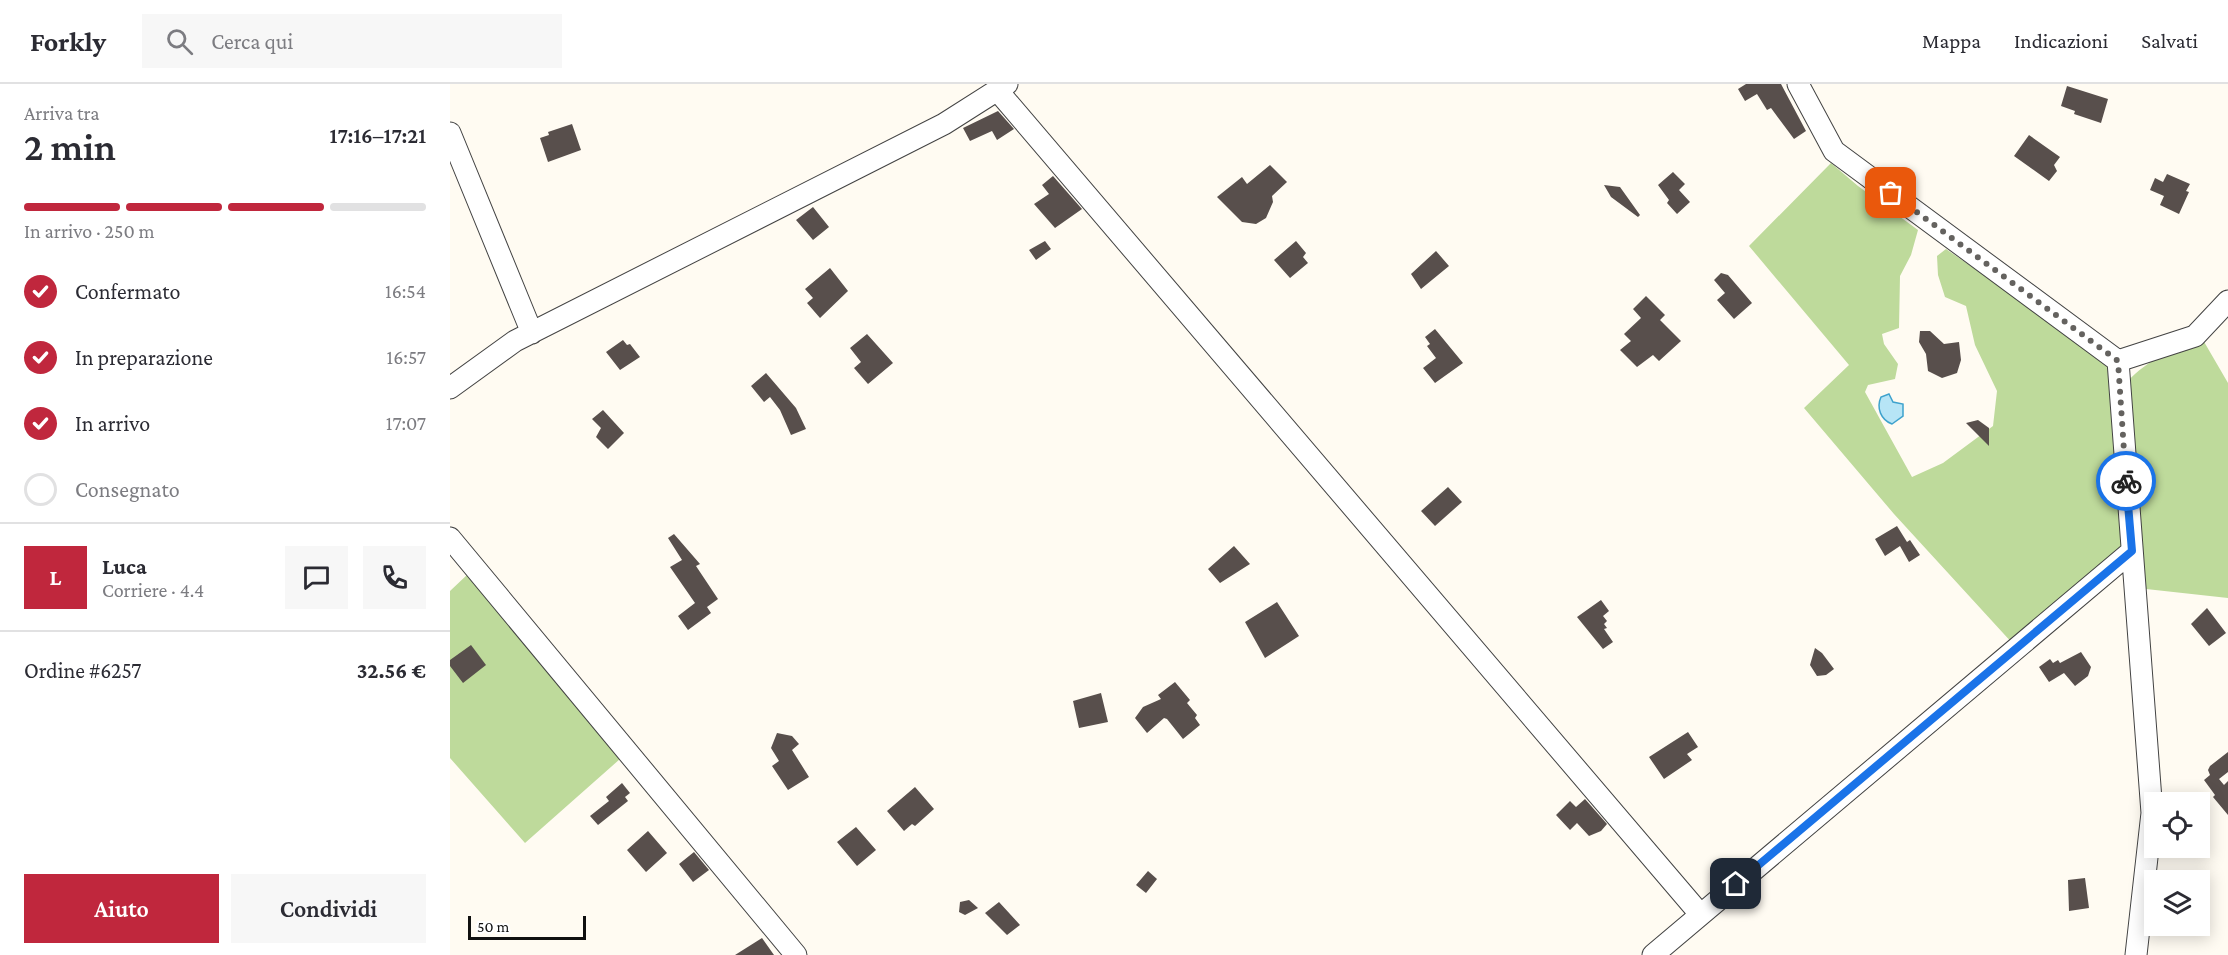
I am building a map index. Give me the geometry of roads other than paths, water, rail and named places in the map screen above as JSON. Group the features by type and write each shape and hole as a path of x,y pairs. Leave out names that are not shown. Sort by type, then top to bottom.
{"street":[{"path":"1798,84 1834,151 2118,361 2152,813 2136,955"},
{"path":"450,388 515,341 944,124 1002,87 1700,914"},
{"path":"450,133 532,333"},
{"path":"2118,361 2195,336 2228,301"},
{"path":"450,538 796,955"},
{"path":"1653,955 2132,551"}],"water":[{"path":"1889,394 1893,402 1903,404 1903,416 1892,424 1882,417 1879,409 1881,397"}]}
